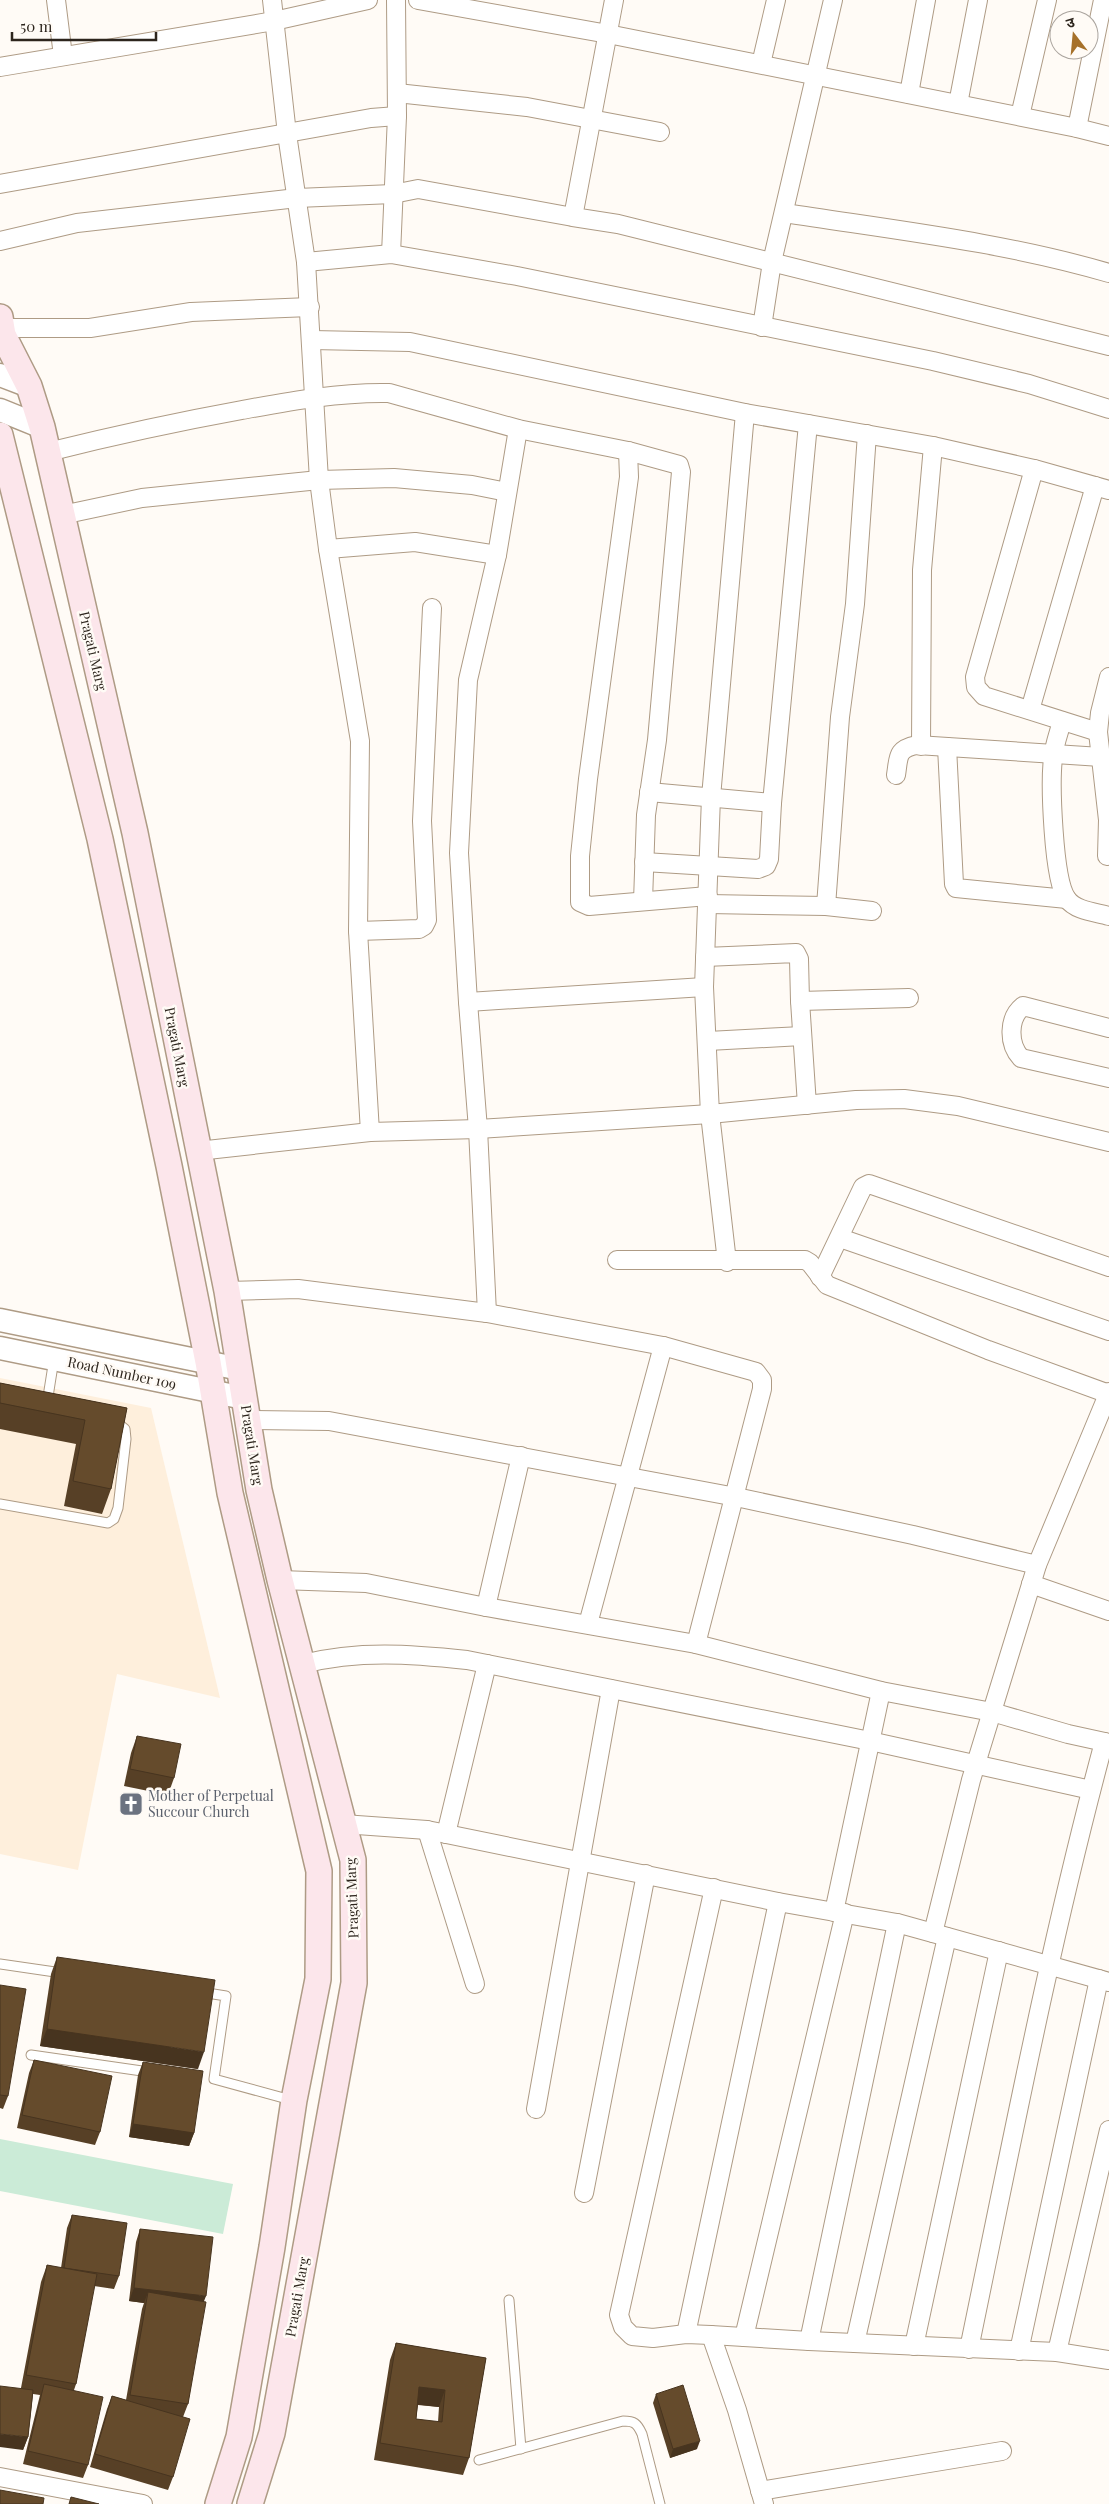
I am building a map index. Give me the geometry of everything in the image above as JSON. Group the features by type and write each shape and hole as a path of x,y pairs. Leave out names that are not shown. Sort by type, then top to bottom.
{"main road":[{"name":"Pragati Marg","path":"1,332 29,386 48,452 135,833 227,1291 259,1490 280,1580 353,1860 354,1983 272,2433 250,2504"},
{"path":"0,435 100,839 208,1362 230,1493 319,1872 318,1979 294,2100 272,2247 240,2437 218,2504"}],"street":[{"path":"56,0 63,56"},
{"path":"272,0 287,134 306,262 319,480 328,549 360,742 358,930 370,1132"},
{"path":"0,67 274,21 368,0"},
{"path":"392,254 397,116 396,0"},
{"path":"418,0 761,64 1020,116 1109,136"},
{"path":"573,217 614,0"},
{"path":"761,64 776,0"},
{"path":"762,327 772,262 785,213 814,75 833,0"},
{"path":"909,94 926,0"},
{"path":"958,104 978,0"},
{"path":"1020,116 1047,0"},
{"path":"1077,128 1102,0"},
{"path":"397,93 527,107 660,132"},
{"path":"0,184 371,118 397,116"},
{"path":"0,242 76,223 297,198 393,194 418,189 618,224 1109,346"},
{"path":"785,213 1002,246 1109,273"},
{"path":"306,262 392,254 517,276 942,363 1030,384 1109,410"},
{"path":"1,332 90,328 191,312 310,307"},
{"path":"312,340 410,342 745,413 933,446 1034,469 1102,488 1030,710"},
{"path":"0,375 29,386"},
{"path":"48,452 143,428 314,397 389,394 518,429 628,451 679,465 681,472 657,740 649,792 643,901"},
{"path":"0,410 42,427"},
{"path":"726,1262 710,1114 704,987 710,865 711,797 745,413"},
{"path":"644,862 758,869 766,866 769,859 772,803 808,424"},
{"path":"487,1313 478,1129 459,853 468,680 496,554 518,429"},
{"path":"826,906 840,717 855,604 867,434"},
{"path":"922,746 922,570 933,446"},
{"path":"628,451 629,477 588,779 580,856 579,897 583,905 643,901 708,900 826,906 872,911"},
{"path":"1034,469 975,677 976,687 984,696 1098,732"},
{"path":"62,515 142,498 319,480 394,478 472,485 507,492"},
{"path":"328,549 415,542 496,554"},
{"path":"358,930 419,929 424,926 427,920 422,821 432,608"},
{"path":"1107,856 1108,820 1098,732 1100,713 1109,677"},
{"path":"1062,721 1053,755 1052,804 1060,880 1067,899 1077,907 1109,916"},
{"path":"896,776 900,752 905,747 922,746 1053,755 1101,756"},
{"path":"948,748 954,884 956,888 1067,899"},
{"path":"649,792 772,803"},
{"path":"705,957 796,953 799,959 807,1105"},
{"path":"468,1002 704,987"},
{"path":"800,1002 909,998"},
{"path":"1109,1028 1023,1006 1018,1010 1011,1034 1011,1043 1021,1058 1109,1078"},
{"path":"708,1040 802,1036"},
{"path":"198,1151 370,1132 478,1129 710,1114 856,1100 904,1099 958,1106 1109,1141"},
{"path":"820,1276 863,1187 869,1184 1109,1267"},
{"path":"840,1238 1109,1331"},
{"path":"617,1260 726,1262 797,1259 810,1263 827,1285 988,1350 1109,1393 1037,1565 976,1764 855,2343"},
{"path":"227,1291 298,1289 487,1313 663,1346 756,1372 762,1380 736,1498 696,1644"},
{"name":"Road Number 109","path":"0,1320 240,1368"},
{"path":"588,1624 663,1346"},
{"name":"Road Number 109","path":"0,1348 213,1392 246,1409"},
{"path":"246,1409 329,1421 736,1498 913,1535 1037,1565"},
{"path":"486,1607 521,1456"},
{"path":"280,1580 366,1583 486,1607 696,1644 881,1691 992,1712 1068,1734 1106,1742 1091,1790 1048,1965 969,2349"},
{"path":"1032,1584 1109,1611"},
{"path":"303,1664 330,1657 408,1653 487,1664 870,1741 1091,1790"},
{"path":"446,1834 487,1664"},
{"path":"536,2109 611,1689"},
{"path":"744,2336 839,1913 870,1741 881,1691"},
{"path":"343,1824 427,1830 778,1902 897,1923 1104,1981 1019,2351"},
{"path":"427,1830 475,1984"},
{"path":"584,2193 646,1874"},
{"path":"714,1888 620,2315 623,2327 632,2336 653,2338 686,2334 744,2336 809,2341 1056,2352 1109,2360"},
{"path":"686,2334 778,1902"},
{"path":"809,2341 897,1923"},
{"path":"914,2346 999,1951"},
{"path":"1056,2352 1109,2130"},
{"path":"711,2335 737,2410 762,2498 1002,2451"},
{"path":"0,2477 143,2504"}],"lane":[{"path":"46,1408 54,1359"},
{"path":"0,1504 108,1523 114,1519 118,1508 126,1439 125,1429 118,1421 100,1418"},
{"path":"0,1964 69,1974"},
{"path":"187,1990 226,1996 210,2079 294,2100"},
{"path":"31,2055 162,2074"},
{"path":"509,2300 520,2449"},
{"path":"479,2460 623,2421 632,2421 638,2425 642,2434 660,2504"}],"shaded area":[{"path":"0,1378 151,1408 220,1698 117,1674 78,1870 0,1854"}],"green space":[{"path":"0,2139 233,2184 223,2234 0,2191"}],"building":[{"path":"0,1383 127,1408 111,1489 73,1481 85,1420 0,1403"},
{"path":"137,1736 181,1744 174,1778 130,1769"},
{"path":"57,1957 215,1980 204,2052 47,2029"},
{"path":"0,1985 26,1989 8,2096 0,2095"},
{"path":"34,2060 112,2076 100,2132 22,2115"},
{"path":"143,2062 203,2071 194,2133 133,2124"},
{"path":"72,2215 127,2223 119,2276 64,2268"},
{"path":"140,2229 213,2237 206,2296 134,2288"},
{"path":"47,2265 97,2274 76,2384 26,2375"},
{"path":"148,2292 206,2302 188,2404 130,2395"},
{"path":"396,2343 486,2358 469,2458 380,2443","holes":["419,2387 445,2390 442,2422 416,2419"]},
{"path":"44,2384 103,2397 88,2465 28,2451"},
{"path":"683,2385 700,2441 673,2449 656,2394"},
{"path":"0,2386 33,2390 28,2437 0,2434"},
{"path":"112,2396 190,2419 173,2477 95,2454"},
{"path":"0,2490 44,2498 43,2504 0,2504"},
{"path":"71,2497 99,2504 69,2504"}],"place":[{"name":"Mother of Perpetual Succour Church","path":"131,1804"}]}
